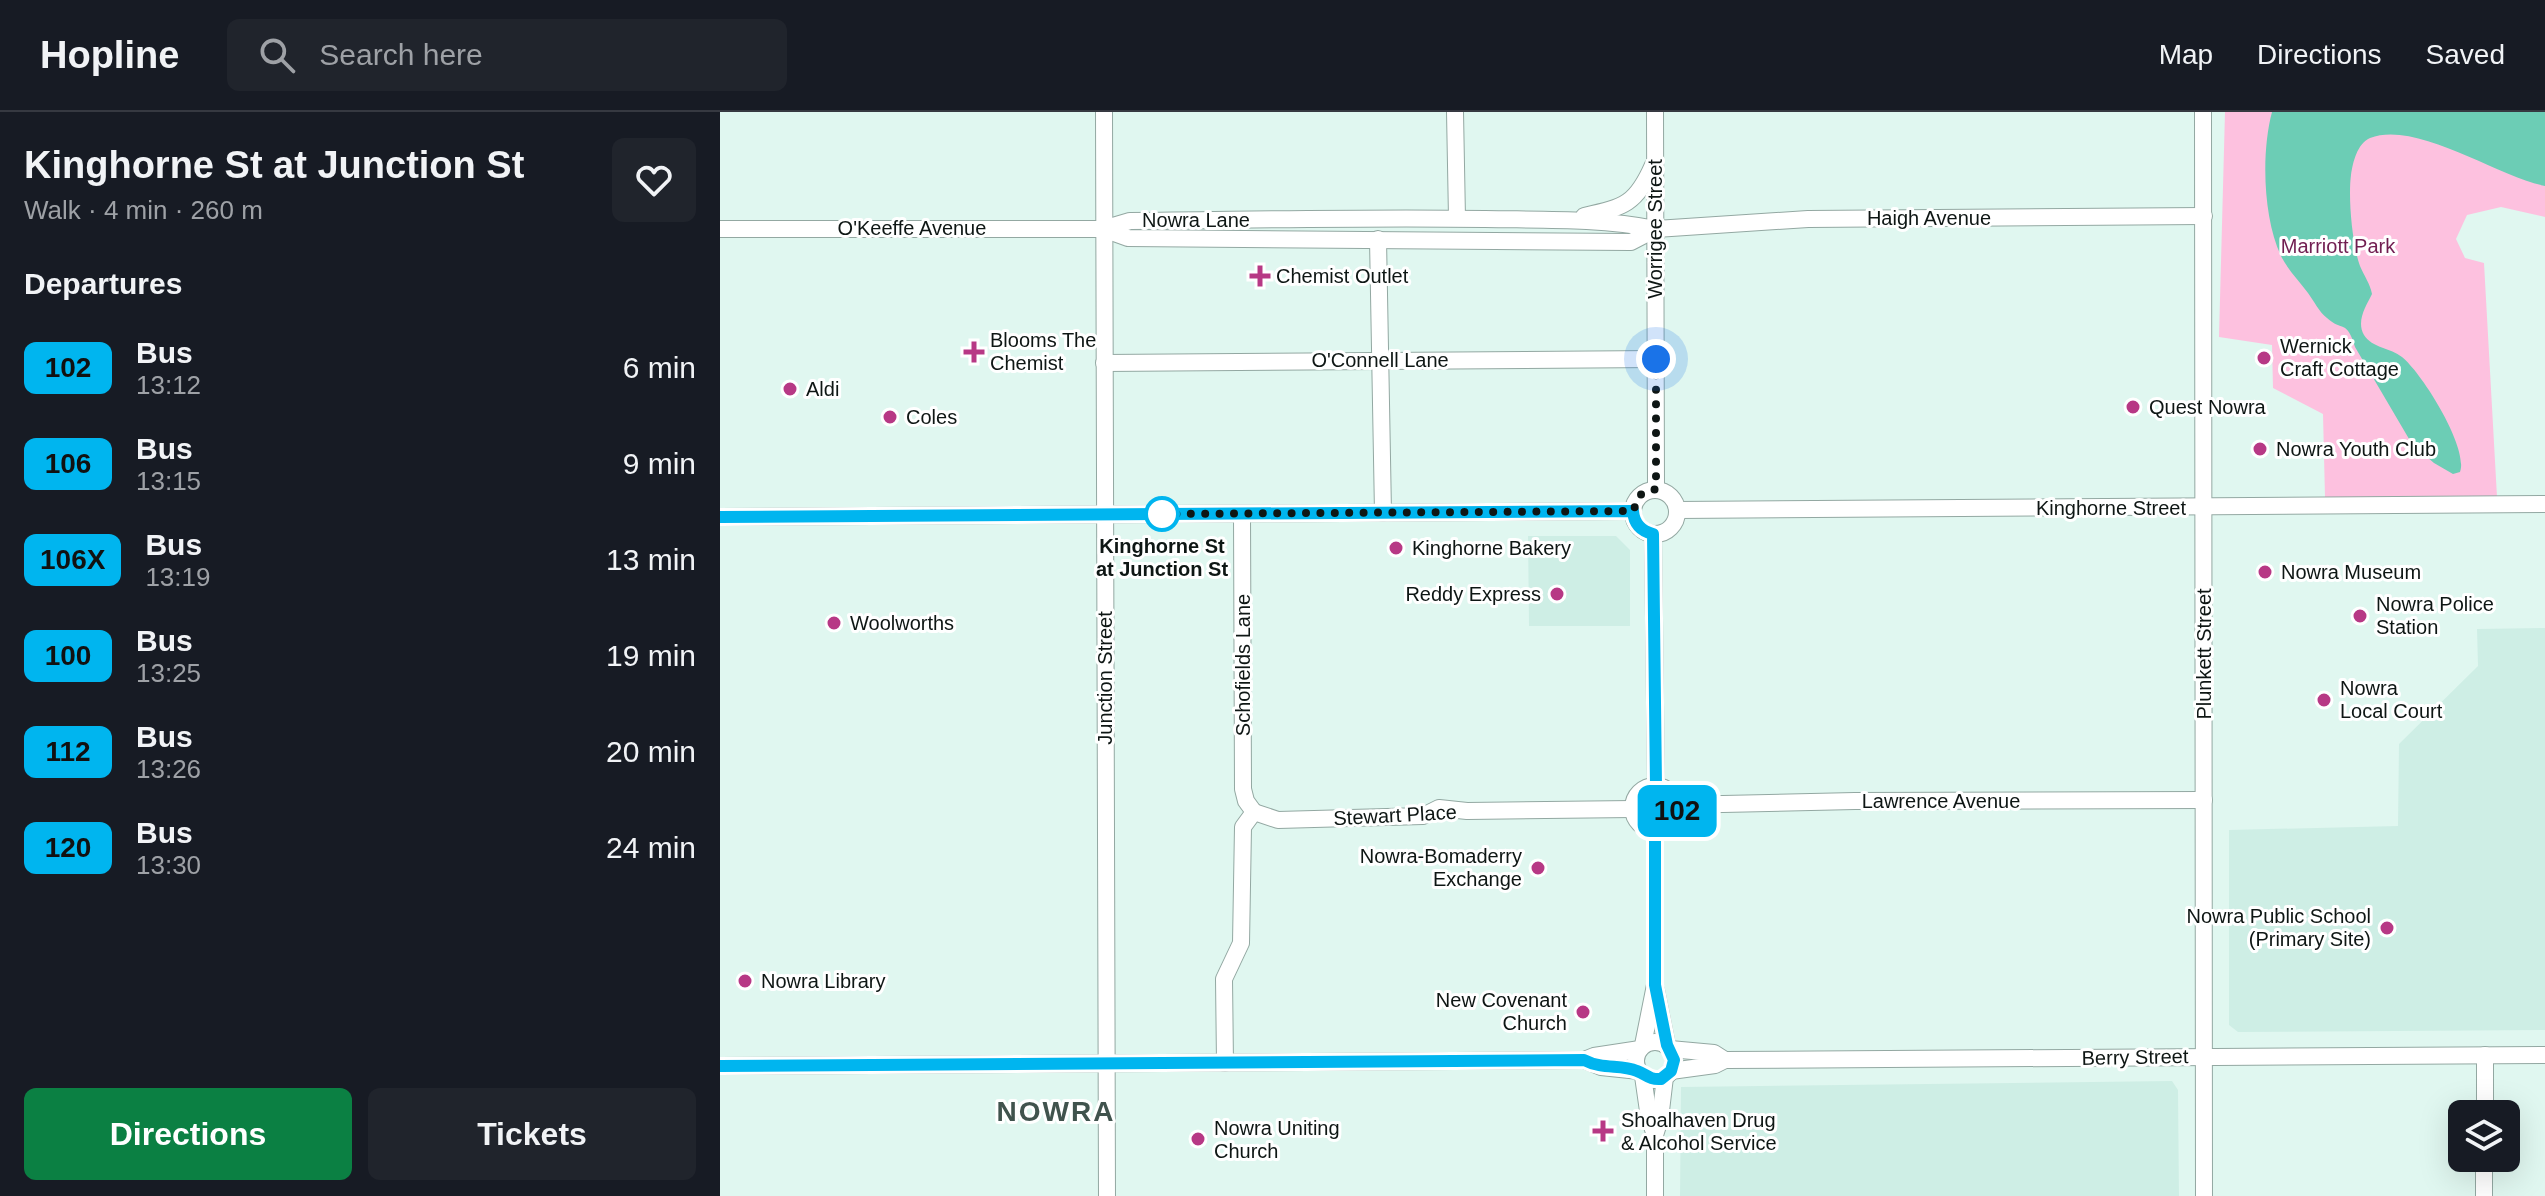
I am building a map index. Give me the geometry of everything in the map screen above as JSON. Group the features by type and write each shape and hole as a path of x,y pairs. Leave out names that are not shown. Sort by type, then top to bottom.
{"street":[{"name":"Junction Street","path":"1104,112 1107,1196"},
{"path":"1455,112 1457,218"},
{"name":"Worrigee Street","path":"1655,112 1656,489"},
{"name":"Plunkett Street","path":"2203,112 2204,1196"},
{"name":"Nowra Lane","path":"1567,220 1626,205 1644,186 1655,158"},
{"name":"Haigh Avenue","path":"1656,229 1808,219 2204,216"},
{"name":"Nowra Lane","path":"1103,229 1130,221 1457,218 1567,220 1631,224 1656,229"},
{"name":"Nowra Lane","path":"1414,240 1457,218"},
{"name":"Nowra Lane","path":"1457,218 1505,241"},
{"name":"O'Keeffe Avenue","path":"720,229 1103,229"},
{"name":"Nowra Lane","path":"1103,229 1128,238 1631,242 1656,229"},
{"path":"1378,239 1383,513"},
{"name":"O'Connell Lane","path":"1104,363 1656,359"},
{"path":"1656,489 1668,493 1677,510 1671,528 1653,534 1641,529 1633,518 1633,511 1640,495 1656,489"},
{"name":"Kinghorne Street","path":"1677,510 2545,504"},
{"path":"720,517 1633,511"},
{"name":"Schofields Lane","path":"1242,514 1243,789 1246,801 1254,812"},
{"path":"1653,534 1656,786"},
{"path":"1656,786 1672,794 1677,805 1674,820 1655,831 1638,822 1633,809 1639,793 1656,786"},
{"name":"Lawrence Avenue","path":"1677,805 2204,800"},
{"name":"Stewart Place","path":"1254,812 1272,819 1294,820 1423,816 1439,808 1467,811 1633,809"},
{"path":"1225,1063 1224,979 1241,943 1243,827 1254,812"},
{"path":"1655,831 1655,985 1642,1047 1636,1058 1655,1135"},
{"path":"1655,985 1674,1060 1655,1135 1655,1196"},
{"path":"720,1066 1584,1060 1642,1047 1655,1041 1669,1047"},
{"name":"Berry Street","path":"1669,1047 1714,1053 1725,1060"},
{"path":"2485,1055 2485,1100"},
{"name":"Berry Street","path":"1668,1074 1715,1065 1725,1060 2545,1055"},
{"path":"1584,1060 1601,1067 1641,1073 1651,1080 1668,1074"},
{"path":"2484,1172 2484,1196"}],"shaded area":[{"path":"2272,112 2545,112 2545,186 2411,137 2389,135 2370,138 2359,149 2353,165 2350,195 2353,233 2357,257 2372,294 2363,314 2362,330 2372,343 2402,357 2421,378 2451,429 2458,446 2460,472 2453,474 2434,463 2412,444 2349,333 2322,313 2282,258 2271,225 2266,186 2266,147"},
{"path":"1528,536 1616,536 1630,550 1630,626 1529,626"},
{"name":"Nowra Public School (Primary Site)","path":"2545,628 2545,1030 2238,1032 2229,1025 2229,830 2398,826 2399,744 2478,666 2477,629"},
{"path":"2172,1081 2178,1090 2179,1196 1680,1196 1681,1087"}],"green space":[{"name":"Marriott Park","path":"2225,112 2545,112 2545,217 2501,207 2467,215 2456,239 2465,258 2484,263 2497,497 2325,497 2323,414 2273,388 2272,345 2219,337"}],"bus line":[{"name":"102","path":"720,517 1633,511 1636,524 1653,534 1656,786 1672,794 1677,813 1669,825 1655,831 1655,985 1667,1045 1674,1060 1671,1071 1661,1079 1651,1080 1639,1071 1601,1067 1584,1060 720,1066"}],"place":[{"name":"Chemist Outlet","path":"1260,276"},
{"name":"Blooms The Chemist","path":"974,352"},
{"name":"Wernick Craft Cottage","path":"2264,358"},
{"name":"Aldi","path":"790,389"},
{"name":"Quest Nowra","path":"2133,407"},
{"name":"Coles","path":"890,417"},
{"name":"Nowra Youth Club","path":"2260,449"},
{"name":"Kinghorne St at Junction St","path":"1162,514"},
{"name":"Kinghorne Bakery","path":"1396,548"},
{"name":"Nowra Museum","path":"2265,572"},
{"name":"Reddy Express","path":"1557,594"},
{"name":"Nowra Police Station","path":"2360,616"},
{"name":"Woolworths","path":"834,623"},
{"name":"Nowra Local Court","path":"2324,700"},
{"name":"Nowra-Bomaderry Exchange","path":"1538,868"},
{"name":"Nowra Public School (Primary Site)","path":"2387,928"},
{"name":"Nowra Library","path":"745,981"},
{"name":"New Covenant Church","path":"1583,1012"},
{"name":"Shoalhaven Drug & Alcohol Service","path":"1603,1131"},
{"name":"Nowra Uniting Church","path":"1198,1139"}],"district":[{"name":"NOWRA","path":"1056,1111"}],"route":[{"path":"1162,514 1633,511 1640,495 1656,489 1656,359"}]}
